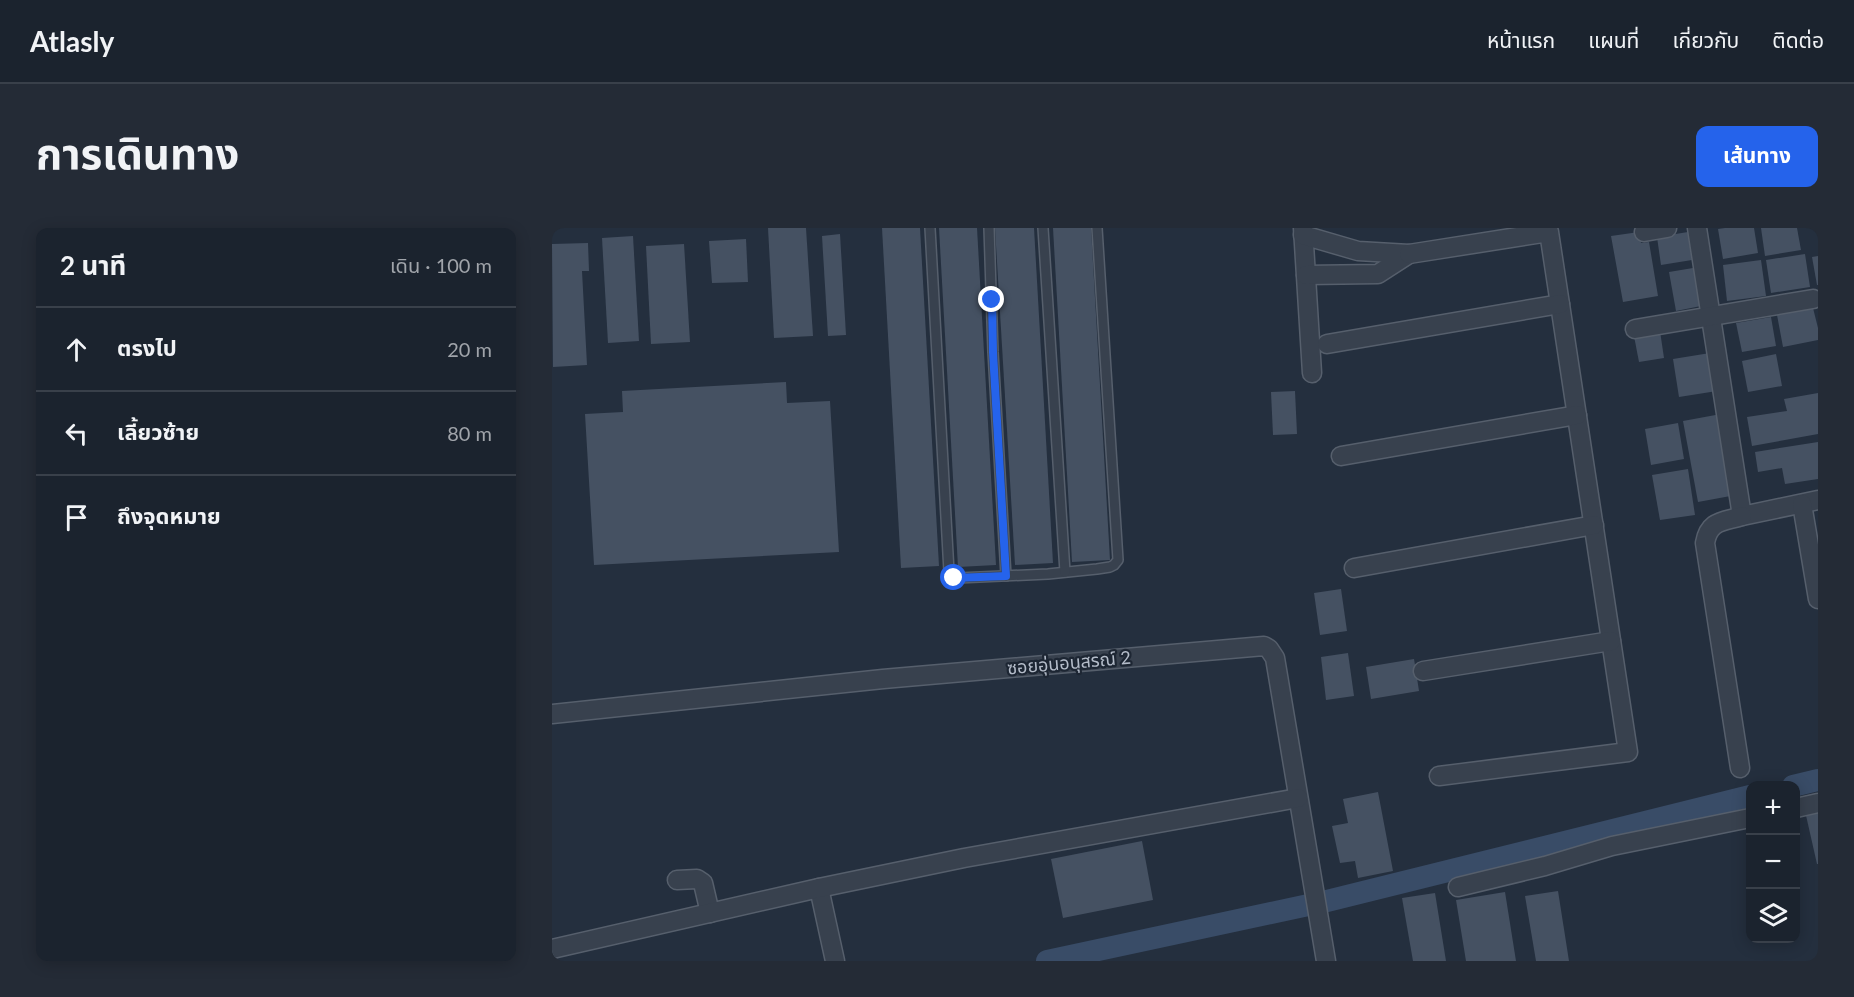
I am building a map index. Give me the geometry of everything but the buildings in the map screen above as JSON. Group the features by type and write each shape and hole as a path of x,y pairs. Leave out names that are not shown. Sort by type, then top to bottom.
{"street":[{"path":"1644,232 1667,228"},
{"path":"1697,228 1742,516"},
{"path":"1312,373 1303,231 1358,251 1409,254 1549,232 1628,752 1439,776"},
{"path":"1306,275 1378,274 1409,254"},
{"path":"1635,329 1813,299"},
{"path":"1327,344 1560,304"},
{"path":"1341,456 1577,415"},
{"path":"1740,768 1705,543 1707,533 1713,524 1810,502 1818,599"},
{"path":"1354,568 1594,525"},
{"path":"1423,671 1611,641"},
{"name":"ซอยอุ่นอนุสรณ์ 2","path":"552,714 883,679 1264,646 1269,648 1275,658 1326,961"},
{"path":"552,950 819,888 964,858 1298,798"},
{"path":"1800,807 1818,802"},
{"path":"1458,887 1545,866 1612,846 1746,819"},
{"path":"677,880 697,879 703,883 710,913"},
{"path":"819,888 835,961"}],"lane":[{"path":"930,228 949,572 952,577 958,578 1110,567 1116,563 1119,556 1097,228"},
{"path":"989,228 993,352 1006,576"},
{"path":"1042,228 1065,572"}],"waterway":[{"path":"1800,784 1818,780"},
{"path":"1047,961 1327,901 1746,797"}],"route":[{"path":"954,578 1006,576 992,300"}]}
